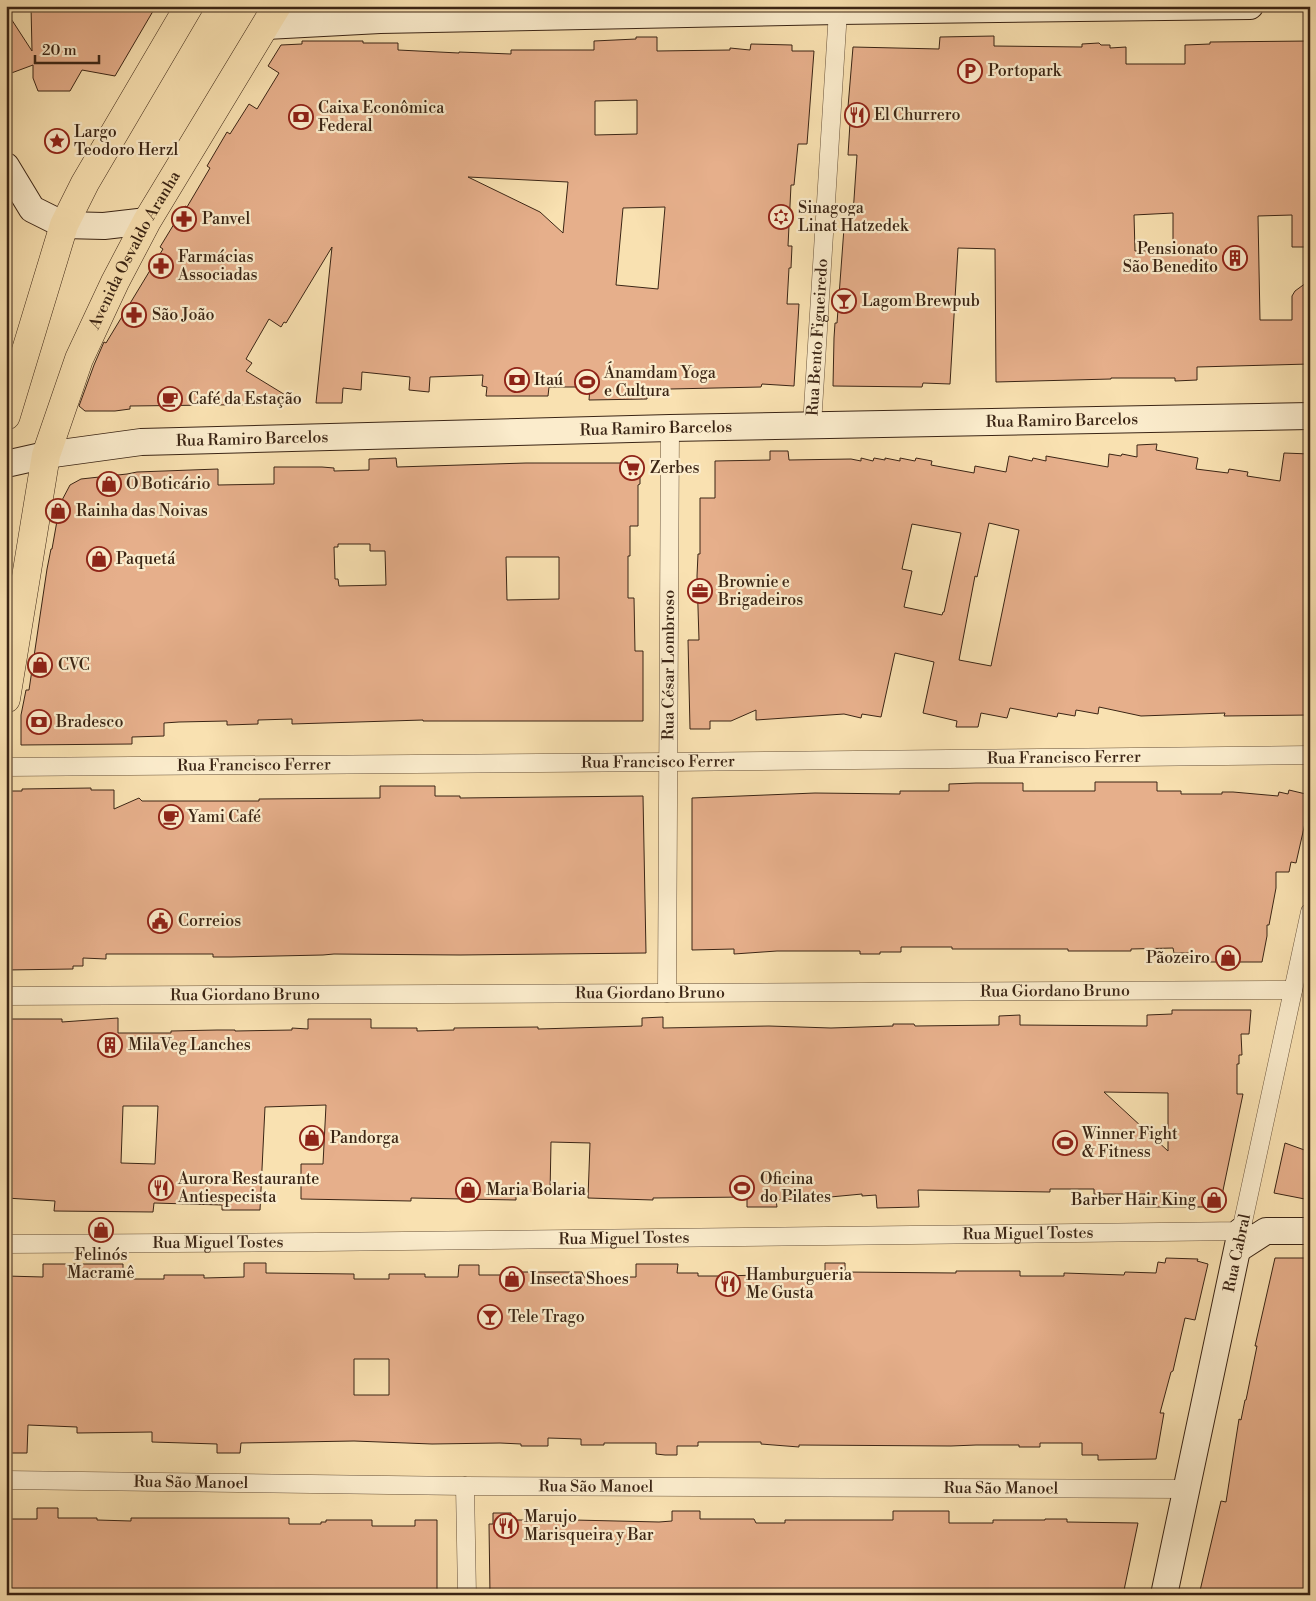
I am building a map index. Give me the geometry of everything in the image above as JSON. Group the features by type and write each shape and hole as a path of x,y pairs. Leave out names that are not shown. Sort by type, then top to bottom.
{"main road":[{"path":"6,416 64,225 85,183 189,6"},
{"name":"Avenida Osvaldo Aranha","path":"6,699 46,454 79,359 115,282 148,222 271,16"}],"street":[{"path":"271,16 380,20 838,11 1250,6"},
{"name":"Rua Bento Figueiredo","path":"812,425 838,11"},
{"path":"6,166 32,209 64,225 104,226 148,222"},
{"name":"Rua Ramiro Barcelos","path":"6,464 46,454 141,442 670,428 1310,416"},
{"name":"Rua César Lombroso","path":"667,993 670,428"},
{"name":"Rua Francisco Ferrer","path":"6,767 668,762 1310,754"},
{"name":"Rua Cabral","path":"1164,1595 1186,1489 1247,1231 1292,990 1310,912"},
{"name":"Rua Giordano Bruno","path":"6,996 1292,990"},
{"name":"Rua Miguel Tostes","path":"6,1244 1310,1231"},
{"name":"Rua São Manoel","path":"6,1480 466,1486 1186,1489"},
{"path":"466,1486 468,1595"}],"building":[{"path":"31,6 156,6 115,76 82,70 70,91 38,91 33,78 33,65 6,75 6,11 32,51"},
{"path":"994,36 994,46 1082,47 1082,44 1099,43 1101,45 1110,45 1110,48 1126,47 1126,64 1185,64 1185,45 1210,44 1210,42 1310,41 1310,247 1292,247 1292,215 1258,216 1260,320 1292,320 1292,296 1295,291 1310,280 1310,364 1197,367 1197,380 1175,381 1175,378 1111,378 996,382 995,249 958,248 950,384 923,383 922,387 833,386 835,323 837,323 844,228 852,229 857,155 848,155 851,107 848,107 853,47 939,49 940,37","holes":["1173,213 1173,251 1135,251 1134,215"]},
{"path":"636,37 657,37 657,51 730,50 730,48 750,50 751,44 792,45 792,51 814,51 807,144 798,144 794,185 791,185 788,246 792,246 787,304 799,304 794,386 762,384 761,387 670,389 648,387 647,399 589,400 590,387 549,387 548,396 486,396 487,387 482,386 483,375 430,377 429,392 409,390 410,377 362,372 361,390 343,388 342,403 316,403 332,247 286,323 284,322 281,327 269,319 246,359 252,363 246,371 300,404 130,406 130,409 115,411 85,411 79,406 104,342 106,343 163,249 160,247 210,168 207,166 227,132 230,134 249,104 257,109 279,73 268,66 281,45 302,44 302,41 363,41 363,43 398,43 398,50 511,54 511,50 594,50 594,41 636,39","holes":["637,100 637,134 595,135 595,101","468,177 568,182 563,233 540,212","665,207 658,289 616,285 623,208"]},
{"path":"1157,444 1156,450 1198,458 1196,469 1228,473 1229,469 1248,472 1247,476 1280,481 1284,453 1310,454 1310,715 1224,716 1225,713 1141,716 1099,707 1098,714 1076,710 1075,716 1058,713 1057,717 1010,708 1007,718 981,713 978,727 956,727 957,721 923,713 934,662 895,653 881,717 862,714 861,718 844,714 756,720 756,710 731,721 710,721 710,729 690,729 688,640 699,640 697,576 698,554 700,554 700,498 715,498 715,461 770,460 770,451 788,451 789,460 851,459 861,461 861,458 873,461 874,458 885,460 885,458 900,461 900,458 915,461 916,458 932,461 931,465 974,473 975,466 1006,472 1009,456 1032,461 1033,458 1046,461 1046,456 1108,467 1109,454 1137,457 1137,445","holes":["989,523 1019,530 991,666 959,660 975,576 977,577","912,524 961,533 942,615 904,607 912,571 902,569"]},
{"path":"396,458 397,467 526,463 640,463 638,526 630,526 628,598 634,598 635,651 643,651 643,721 423,720 292,724 292,719 258,720 258,724 227,725 227,721 179,722 164,723 164,736 132,737 132,744 21,745 21,715 26,690 29,690 47,569 60,504 70,485 81,479 137,472 218,469 218,485 274,484 274,467 322,467 334,468 334,471 369,470 369,459","holes":["338,544 370,544 370,551 385,551 386,585 339,586 338,579 335,579 334,547 338,547","506,557 559,557 559,599 507,600"]},
{"path":"1095,782 1157,782 1157,791 1181,791 1181,794 1222,794 1222,792 1233,792 1278,796 1279,792 1288,794 1289,790 1310,795 1296,863 1291,862 1289,872 1276,872 1276,888 1269,925 1267,925 1262,962 1192,962 1192,953 1174,953 1173,948 1131,949 1131,951 1068,951 1068,949 901,947 901,952 880,952 880,954 860,954 860,951 777,951 734,954 734,949 692,950 692,798 815,793 900,794 900,791 949,791 949,784 976,783 1023,783 1023,791 1095,791"},
{"path":"380,786 435,786 435,796 460,796 460,798 643,796 646,953 334,954 231,957 213,957 213,954 106,954 106,959 83,958 83,966 73,966 73,969 6,970 6,797 9,798 11,791 22,791 22,789 91,788 91,790 114,790 114,809 139,798 142,801 259,801 259,799 380,798"},
{"path":"1172,1010 1251,1010 1249,1034 1241,1034 1242,1055 1239,1055 1239,1064 1237,1064 1237,1094 1243,1094 1221,1200 1218,1205 1213,1207 1145,1207 1145,1194 1094,1194 1094,1189 1050,1189 1050,1192 918,1190 919,1207 877,1208 876,1195 862,1196 862,1194 776,1200 777,1207 747,1207 747,1197 653,1198 653,1200 588,1198 590,1143 551,1142 550,1194 518,1195 516,1200 411,1198 411,1201 301,1199 301,1164 323,1164 326,1105 265,1107 260,1210 222,1210 222,1205 154,1203 153,1212 54,1211 55,1201 6,1198 6,1019 62,1019 62,1022 118,1018 118,1033 171,1033 171,1031 308,1029 308,1019 371,1019 371,1028 417,1028 417,1031 454,1030 454,1028 538,1027 538,1029 642,1026 642,1018 663,1017 663,1028 769,1026 831,1028 893,1026 893,1024 914,1024 915,1026 999,1025 999,1016 1020,1015 1020,1025 1147,1026 1147,1015 1172,1014","holes":["1104,1092 1168,1093 1168,1151","123,1106 158,1106 155,1164 121,1163"]},
{"path":"1285,1143 1310,1152 1310,1200 1274,1193"},
{"path":"1166,1258 1198,1259 1197,1261 1208,1264 1195,1320 1185,1318 1173,1371 1171,1372 1160,1413 1164,1413 1156,1459 1098,1460 1098,1455 1082,1455 1082,1443 1040,1443 1040,1447 1019,1447 1019,1445 799,1445 799,1447 761,1444 761,1442 698,1442 698,1446 677,1446 677,1455 665,1455 656,1454 656,1443 581,1445 581,1439 548,1438 548,1446 521,1446 521,1444 500,1443 432,1444 354,1441 241,1443 240,1453 217,1453 217,1444 152,1442 152,1432 77,1433 77,1427 28,1425 27,1453 6,1453 6,1276 43,1277 43,1264 123,1264 123,1279 164,1279 164,1275 204,1275 204,1278 244,1277 244,1263 266,1263 266,1273 354,1274 354,1279 389,1279 389,1274 425,1274 425,1277 458,1277 459,1265 479,1265 479,1275 521,1275 521,1272 582,1272 584,1277 636,1277 636,1264 678,1264 677,1273 698,1273 698,1276 825,1273 825,1263 845,1263 845,1272 956,1273 956,1271 1020,1271 1020,1276 1064,1276 1064,1273 1124,1275 1125,1272 1156,1273 1158,1262 1165,1263","holes":["354,1359 389,1359 389,1395 354,1395"]},
{"path":"1275,1258 1310,1258 1310,1595 1199,1595 1221,1501 1226,1502 1239,1419 1241,1420 1246,1400 1257,1346 1255,1346"},
{"path":"37,1508 58,1508 58,1518 97,1518 97,1520 131,1521 131,1518 289,1518 289,1524 321,1524 321,1522 326,1522 326,1520 372,1520 372,1526 415,1526 415,1520 437,1520 437,1595 351,1595 351,1590 309,1590 309,1595 30,1595 29,1591 6,1591 6,1519 37,1519"},
{"path":"672,1511 700,1511 700,1519 754,1519 756,1523 785,1523 785,1520 893,1520 893,1511 949,1511 949,1523 993,1523 993,1520 1067,1519 1067,1522 1138,1523 1123,1595 743,1595 743,1592 700,1590 700,1595 622,1595 622,1592 574,1592 574,1595 490,1595 489,1524 493,1524 493,1513 511,1513 511,1520 659,1522 672,1521"}],"place":[{"name":"Portopark","path":"970,71"},
{"name":"El Churrero","path":"857,115"},
{"name":"Caixa Econômica Federal","path":"301,117"},
{"name":"Largo Teodoro Herzl","path":"57,141"},
{"name":"Sinagoga Linat Hatzedek","path":"781,217"},
{"name":"Panvel","path":"184,219"},
{"name":"Pensionato São Benedito","path":"1235,258"},
{"name":"Farmácias Associadas","path":"161,266"},
{"name":"Lagom Brewpub","path":"844,301"},
{"name":"São João","path":"134,315"},
{"name":"Itaú","path":"517,380"},
{"name":"Ánamdam Yoga e Cultura","path":"587,382"},
{"name":"Café da Estação","path":"170,399"},
{"name":"Zerbes","path":"632,468"},
{"name":"O Boticário","path":"109,484"},
{"name":"Rainha das Noivas","path":"58,511"},
{"name":"Paquetá","path":"99,559"},
{"name":"Brownie e Brigadeiros","path":"700,591"},
{"name":"CVC","path":"40,665"},
{"name":"Bradesco","path":"39,722"},
{"name":"Yami Café","path":"171,817"},
{"name":"Correios","path":"160,921"},
{"name":"Pãozeiro","path":"1228,958"},
{"name":"MilaVeg Lanches","path":"110,1045"},
{"name":"Pandorga","path":"312,1138"},
{"name":"Winner Fight & Fitness","path":"1065,1143"},
{"name":"Aurora Restaurante Antiespecista","path":"161,1188"},
{"name":"Oficina do Pilates","path":"742,1188"},
{"name":"Maria Bolaria","path":"468,1190"},
{"name":"Barber Hair King","path":"1214,1200"},
{"name":"Felinós Macramê","path":"101,1230"},
{"name":"Insecta Shoes","path":"512,1279"},
{"name":"Hamburgueria Me Gusta","path":"728,1284"},
{"name":"Tele Trago","path":"490,1317"},
{"name":"Marujo Marisqueira y Bar","path":"506,1526"}]}
